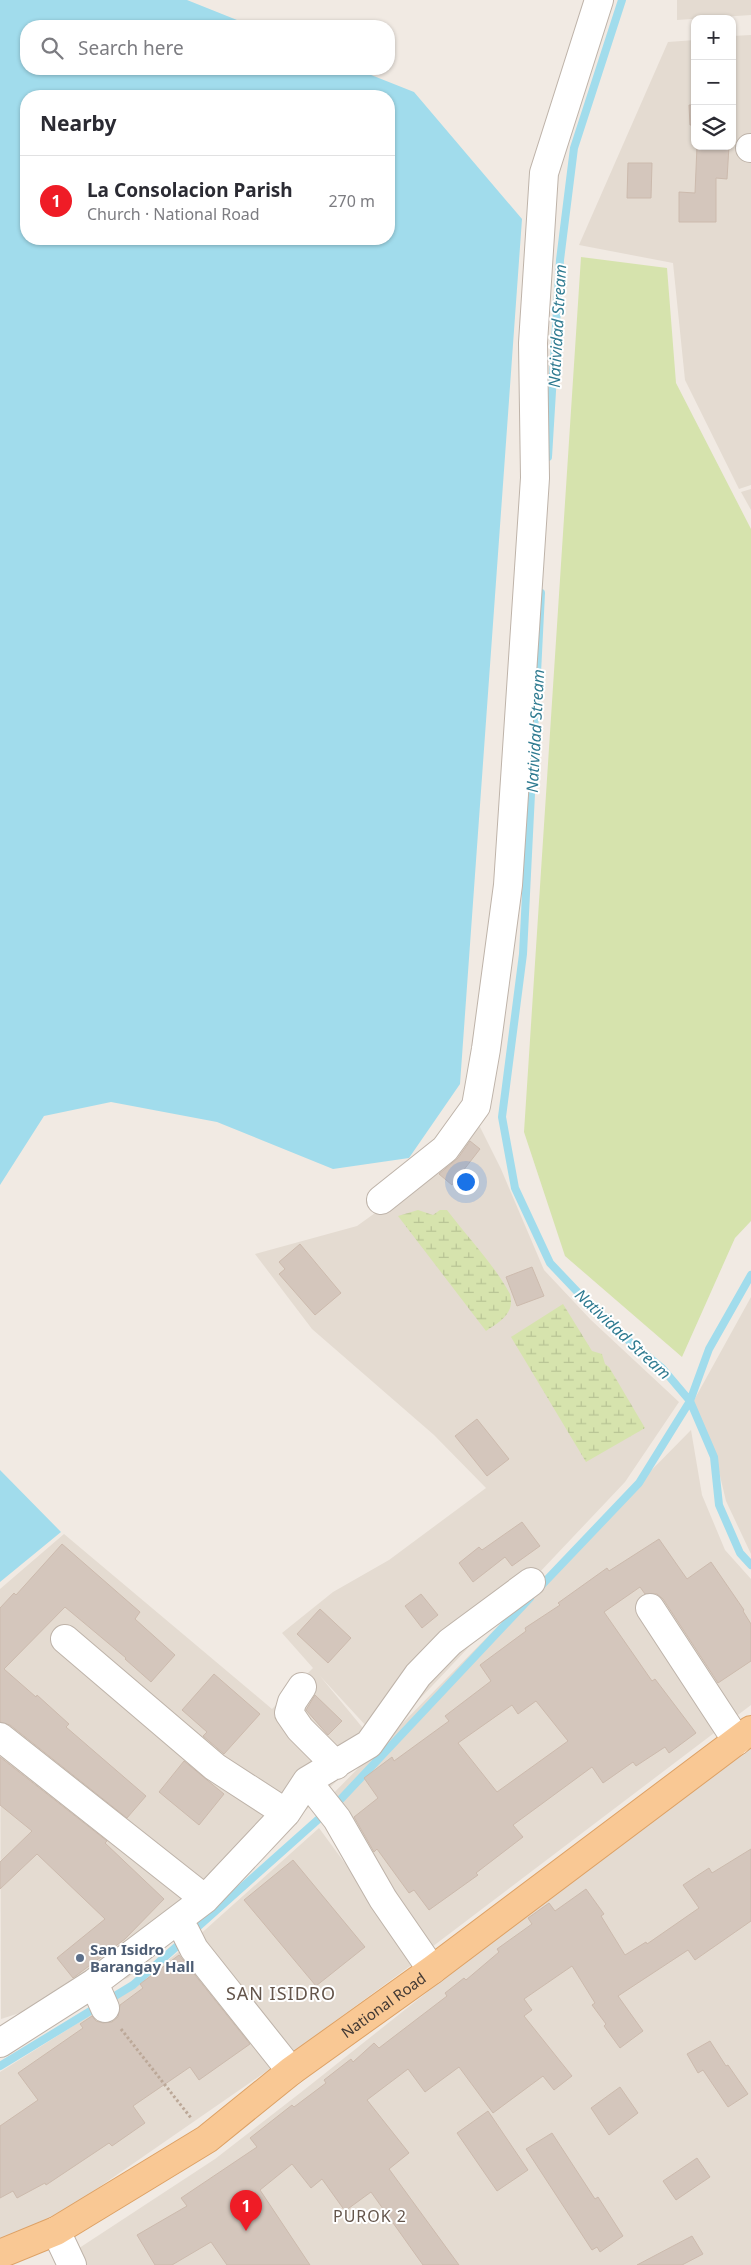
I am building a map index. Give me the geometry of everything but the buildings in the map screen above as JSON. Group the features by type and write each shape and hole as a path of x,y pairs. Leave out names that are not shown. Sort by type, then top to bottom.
{"main road":[{"name":"National Road","path":"0,2254 56,2231 207,2139 291,2071 432,1970 744,1735"}],"street":[{"path":"381,1200 445,1149 476,1106 486,1049 508,875 535,478 532,343 544,173 599,0"},
{"path":"1,2040 100,1995 186,1934 205,1899 286,1813 322,1799 336,1765 369,1744 418,1675 450,1642 531,1582"},
{"path":"650,1608 744,1735"},
{"path":"65,1639 215,1766 286,1813"},
{"path":"302,1687 292,1702 288,1713 300,1729 336,1765"},
{"path":"0,1737 205,1899"},
{"path":"322,1799 383,1899 432,1970"},
{"path":"186,1934 291,2071"},
{"path":"56,2231 72,2265"}],"path":[{"path":"100,1995 207,2139"}],"shaded area":[{"path":"677,0 751,0 751,15 691,15 691,19 677,20"},
{"path":"751,35 751,485 739,489 685,380 673,263 579,245 668,42 691,40 691,150 736,150 736,36"},
{"path":"751,489 751,510 741,492"},
{"path":"478,1123 501,1169 544,1270 591,1320 679,1402 625,1482 380,1741 320,1676 376,1744 128,1978 1,2019 0,1589 64,1534 272,1709 313,1668 282,1633 333,1592 389,1560 486,1488 434,1435 312,1329 255,1254 357,1226 407,1190"},
{"path":"751,1297 751,1554 726,1501 716,1459 693,1402"},
{"path":"691,1430 702,1495 725,1550 751,1579 751,1705 424,1953 320,1807"},
{"path":"751,1727 751,2265 66,2265 64,2258 215,2159 304,2090 465,1962"},
{"path":"319,1828 417,1961 264,2073 43,2226 0,2244 0,2072 132,1989 196,1938"}],"green space":[{"path":"581,257 667,268 676,383 751,529 751,1221 735,1238 682,1357 565,1256 524,1132"},
{"path":"418,1210 433,1215 440,1210 447,1210 488,1261 510,1294 511,1301 506,1316 486,1331 398,1216"},
{"path":"563,1304 592,1351 602,1354 605,1364 609,1367 645,1428 586,1462 511,1337"}],"water":[{"path":"0,0 187,0 237,20 20,20 20,75 371,75 414,92 522,219 460,1084 409,1158 333,1169 217,1122 111,1102 44,1116 0,1185"},
{"path":"0,1470 61,1532 0,1582"}],"waterway":[{"name":"Natividad Stream","path":"548,457 560,260 574,148 622,0"},
{"name":"Natividad Stream","path":"541,593 523,954 502,1117 515,1188 550,1263 606,1322 662,1368 690,1401 714,1457 719,1505 740,1553 751,1565"},
{"path":"538,1589 639,1483 690,1401 709,1349 751,1275"},
{"path":"192,1932 340,1800 530,1598"},
{"path":"0,2066 133,1985 184,1940"}],"place":[{"name":"San Isidro Barangay Hall","path":"80,1958"},
{"name":"La Consolacion Parish","path":"246,2231"}],"district":[{"name":"SAN ISIDRO","path":"281,1993"},
{"name":"PUROK 2","path":"370,2216"}]}
